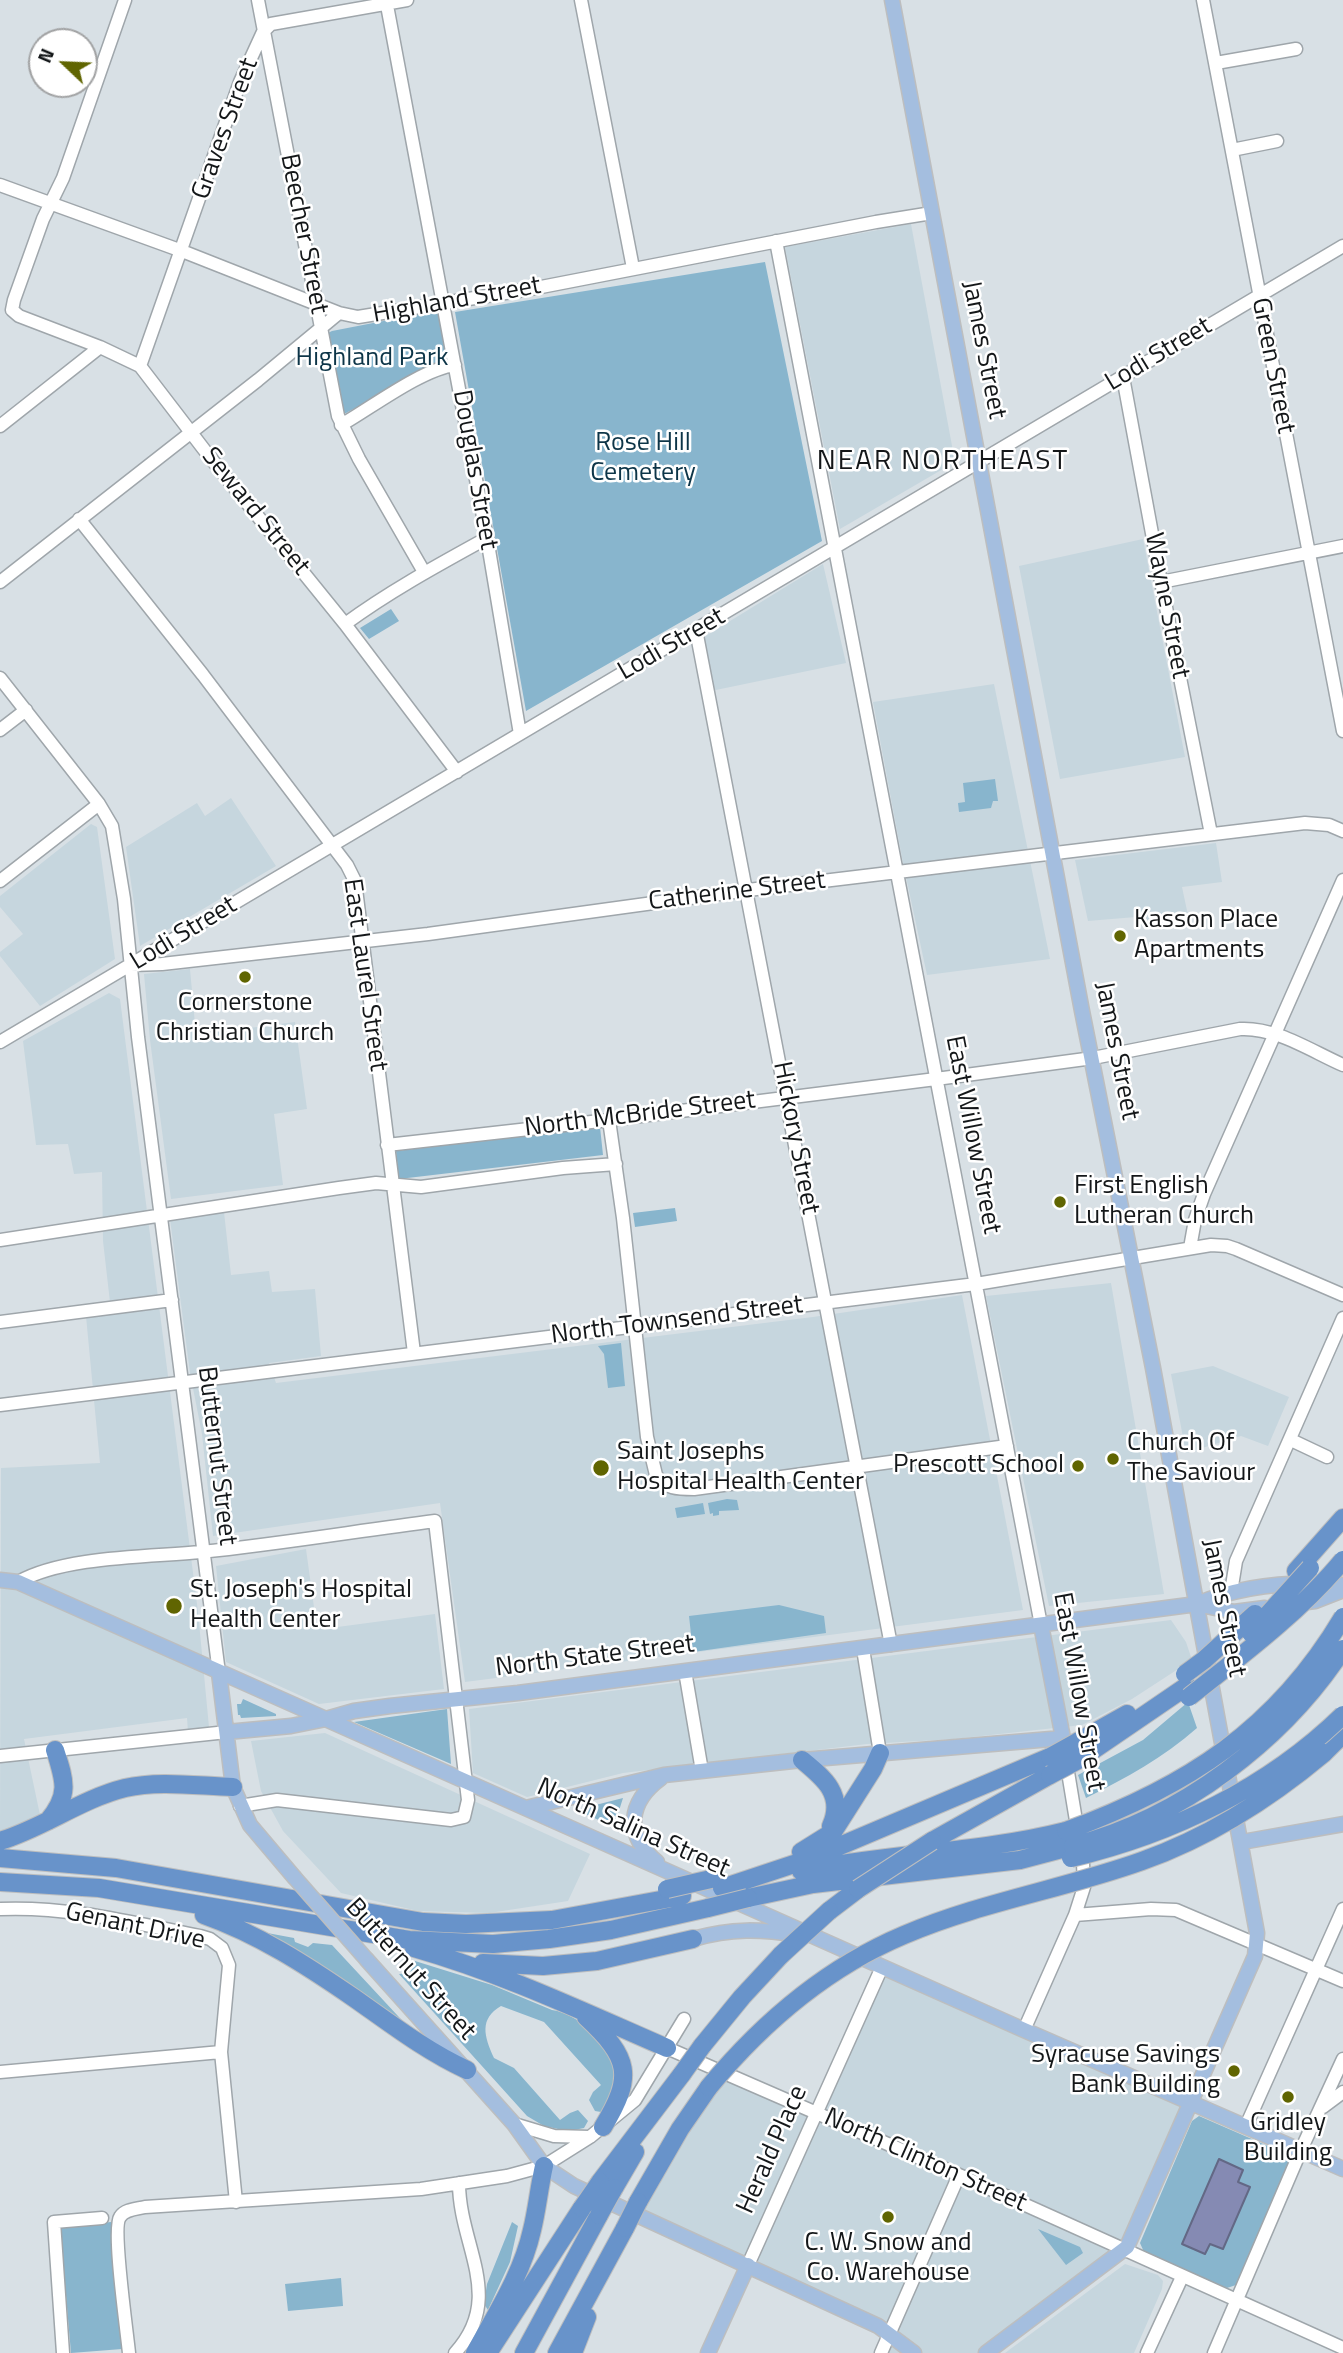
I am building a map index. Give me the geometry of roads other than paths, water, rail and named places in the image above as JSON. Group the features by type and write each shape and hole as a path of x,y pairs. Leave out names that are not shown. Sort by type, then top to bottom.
{"highway":[{"path":"475,2353 489,2343 582,2207 607,2185 702,2046 741,1997 781,1955 829,1911 858,1889 1050,1766 1074,1747 1158,1722 1187,1686 1259,1625 1343,1518"},
{"path":"1303,1569 1343,1525"},
{"path":"1187,1686 1232,1664 1343,1560"},
{"path":"1070,1845 1116,1813 1163,1790 1218,1757 1276,1705 1300,1678 1343,1617"},
{"path":"0,1882 73,1885 409,1940 493,1944 611,1930 813,1884 1020,1860 1095,1840 1161,1812 1220,1775 1289,1715 1315,1688 1343,1648"},
{"path":"0,1858 116,1868 424,1922 467,1924 552,1920 574,1917 677,1888 822,1867 973,1849 1141,1840 1264,1779 1307,1749 1343,1716"},
{"path":"563,2352 638,2202 680,2129 709,2087 757,2034 795,2000 838,1970 903,1935 953,1916 1143,1861 1196,1839 1242,1815 1286,1784 1343,1736"},
{"path":"46,1824 64,1795 64,1776 55,1750"},
{"path":"717,1883 802,1852 833,1832 873,1769 880,1753"},
{"path":"802,1760 825,1779 834,1794 835,1816 824,1838"},
{"path":"717,1883 809,1859 1050,1766"},
{"path":"0,1841 46,1824 90,1801 124,1789 152,1784 233,1787"},
{"path":"150,1898 239,1927 285,1952 432,2053 467,2070"},
{"path":"353,1931 462,1962 667,2048"},
{"path":"462,1962 543,1966 597,1961 693,1939"},
{"path":"572,2006 601,2031 620,2056 622,2066 622,2093 596,2132"},
{"path":"489,2343 525,2253 544,2166"},
{"path":"526,2349 599,2215 607,2185"}],"main road":[{"name":"James Street","path":"892,0 1132,1259 1257,1933 1255,1956 1123,2251"},
{"name":"North Salina Street","path":"0,1580 18,1582 526,1808 677,1888 817,1937 1343,2169"},
{"name":"North State Street","path":"227,1732 291,1726 326,1720 354,1711 518,1693 1197,1604 1231,1592 1289,1584 1343,1585"},
{"name":"North State Street","path":"1197,1604 1234,1612 1315,1601 1343,1591"},
{"name":"East Willow Street","path":"1041,1625 1074,1747"},
{"name":"Butternut Street","path":"219,1673 227,1732 226,1750 233,1787 250,1825 263,1844 514,2124 544,2166"},
{"path":"526,1808 664,1775 880,1753 1074,1747"},
{"path":"664,1775 648,1787 638,1802 634,1830 644,1850 677,1888"},
{"path":"1242,1842 1343,1824"},
{"path":"693,1939 718,1932 748,1929 817,1937"},
{"path":"544,2166 574,2186 878,2326 914,2353"},
{"path":"986,2353 1123,2251"},
{"name":"Herald Place","path":"708,2353 748,2265"}],"street":[{"path":"52,203 125,0"},
{"name":"Beecher Street","path":"258,0 341,425 424,572"},
{"name":"Graves Street","path":"140,366 240,82 264,32 271,24 407,0"},
{"path":"581,0 633,268"},
{"name":"Green Street","path":"1203,0 1343,731"},
{"name":"Douglas Street","path":"386,2 487,538 520,734"},
{"path":"1216,63 1296,49"},
{"path":"1232,150 1277,141"},
{"name":"Highland Street","path":"0,185 182,251 339,313 358,317 443,304 932,213"},
{"name":"Seward Street","path":"52,203 43,219 12,307 19,316 100,347 140,366 345,624 457,772"},
{"name":"East Willow Street","path":"776,241 1041,1625"},
{"name":"Lodi Street","path":"0,1042 1343,246"},
{"path":"0,582 339,313"},
{"path":"0,426 100,347"},
{"path":"341,425 421,377 455,365"},
{"name":"Wayne Street","path":"1123,377 1211,834"},
{"name":"East Laurel Street","path":"79,519 348,864 355,881 414,1353"},
{"path":"345,624 424,572 487,538"},
{"path":"1161,582 1343,546"},
{"name":"Hickory Street","path":"696,630 788,1097 891,1645"},
{"name":"Butternut Street","path":"0,678 99,804 112,827 124,900 219,1673"},
{"path":"0,730 26,710"},
{"path":"0,881 99,804"},
{"name":"Catherine Street","path":"131,965 183,962 363,942 748,890 1304,823 1329,825 1343,831"},
{"path":"1190,1248 1195,1220 1204,1194 1343,880"},
{"path":"176,938 183,962"},
{"name":"North McBride Street","path":"387,1145 609,1120 1093,1058 1240,1029 1275,1034 1343,1065"},
{"path":"609,1120 647,1437 656,1475 668,1487 694,1489 1007,1446"},
{"name":"North McBride Street","path":"0,1240 376,1183 421,1187 563,1168 616,1164"},
{"name":"North Townsend Street","path":"0,1405 976,1284 1190,1248 1227,1246 1343,1295"},
{"path":"0,1322 172,1300"},
{"path":"1231,1592 1236,1561 1343,1318"},
{"path":"1290,1440 1327,1457"},
{"path":"18,1582 41,1571 94,1562 204,1552 435,1521 468,1800 464,1817 451,1820 277,1800 240,1806"},
{"path":"863,1649 880,1753"},
{"path":"685,1671 702,1771"},
{"name":"North State Street","path":"0,1756 227,1732"},
{"name":"East Willow Street","path":"1024,2030 1075,1915 1084,1887 1074,1747"},
{"name":"Genant Drive","path":"0,1909 67,1911 210,1939 222,1948 229,1965 221,2052 236,2202"},
{"path":"1075,1915 1151,1909 1176,1910 1343,1981"},
{"path":"1246,2126 1343,1909"},
{"name":"Herald Place","path":"748,2265 882,1967"},
{"path":"129,2353 118,2219 128,2211 145,2207 414,2189 507,2176 544,2166 596,2132 635,2100 684,2019"},
{"name":"North Clinton Street","path":"667,2048 959,2175 1343,2348"},
{"path":"0,2072 221,2052"},
{"path":"1213,2353 1343,2059"},
{"path":"1320,2109 1343,2092"},
{"path":"514,2124 554,2136 596,2132"},
{"path":"881,2353 959,2175"},
{"path":"455,2353 470,2333 477,2314 480,2290 477,2270 462,2223 459,2183"},
{"path":"63,2353 54,2222 102,2218"},
{"path":"1147,2353 1182,2277"}],"place":[{"name":"Kasson Place Apartments","path":"1120,936"},
{"name":"Cornerstone Christian Church","path":"245,977"},
{"name":"First English Lutheran Church","path":"1060,1202"},
{"name":"Church Of The Saviour","path":"1113,1459"},
{"name":"Prescott School","path":"1078,1466"},
{"name":"Saint Josephs Hospital Health Center","path":"601,1468"},
{"name":"St. Joseph's Hospital Health Center","path":"174,1606"},
{"name":"Syracuse Savings Bank Building","path":"1234,2071"},
{"name":"Gridley Building","path":"1288,2097"},
{"name":"C. W. Snow and Co. Warehouse","path":"888,2217"}],"district":[{"name":"NEAR NORTHEAST","path":"943,462"}],"park label":[{"name":"Highland Park","path":"372,359"},
{"name":"Rose Hill Cemetery","path":"643,459"}]}
